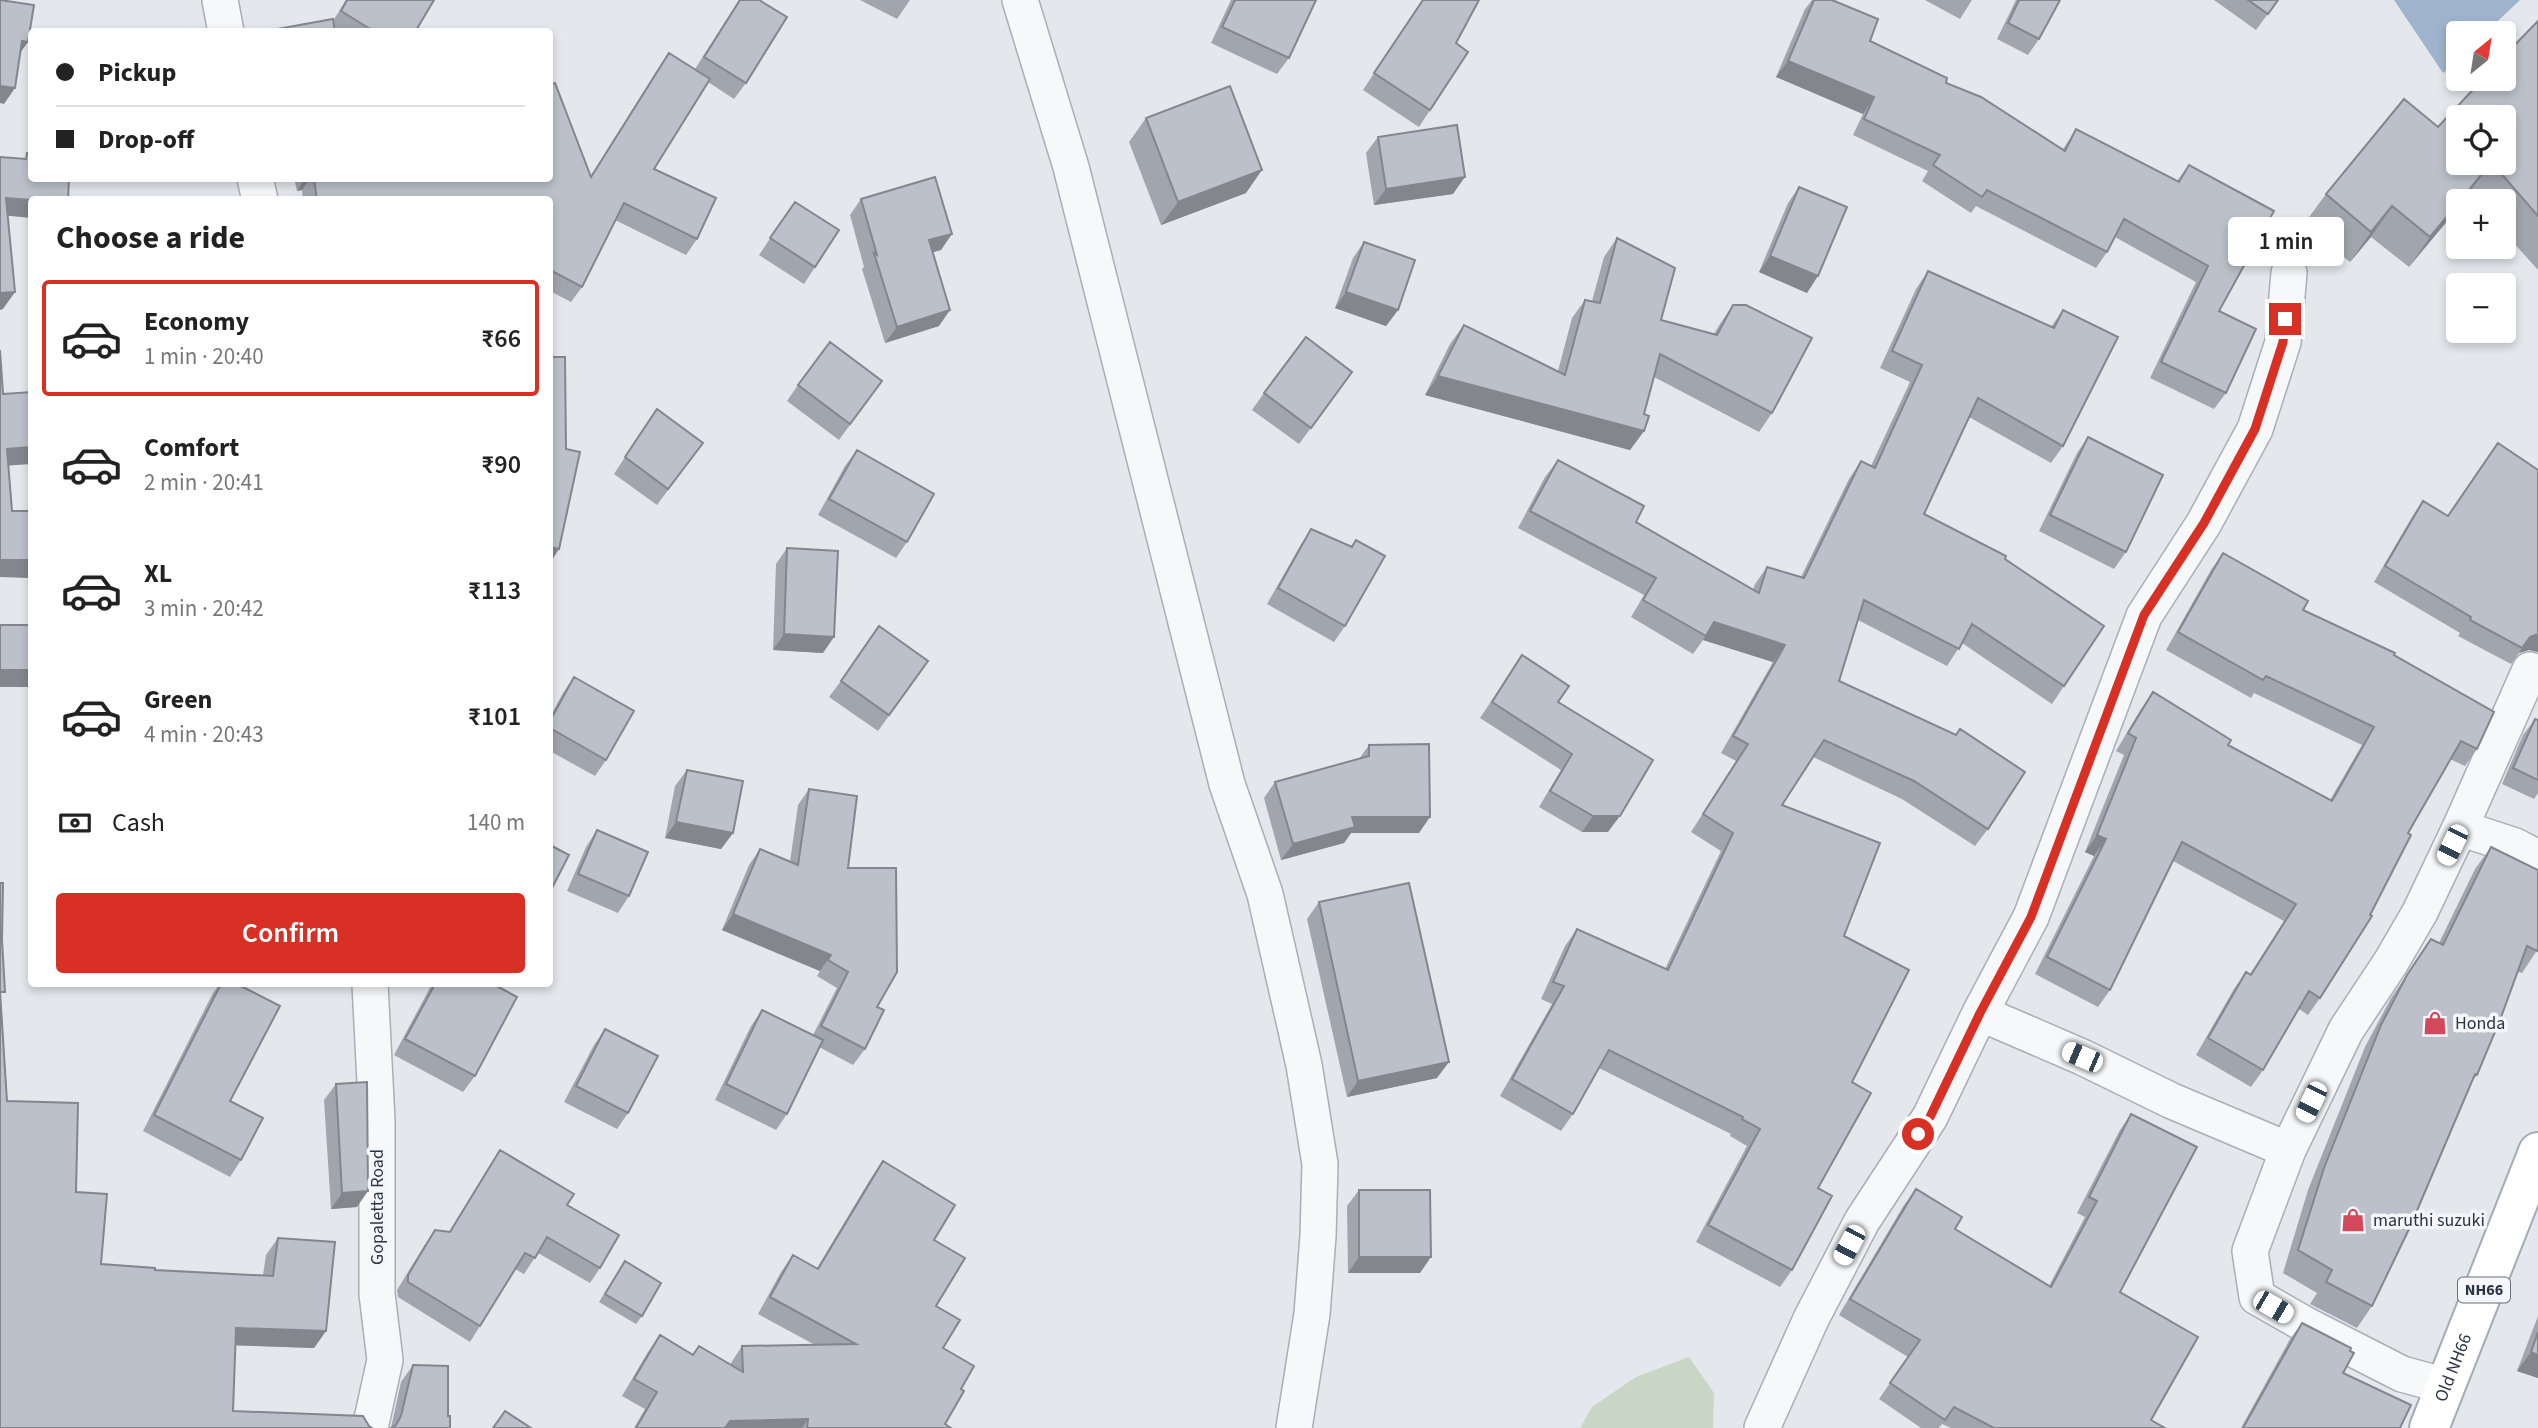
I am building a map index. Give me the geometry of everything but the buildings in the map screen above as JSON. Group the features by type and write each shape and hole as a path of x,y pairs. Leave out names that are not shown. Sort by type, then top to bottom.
{"main road":[{"name":"Old NH66","path":"2430,1428 2535,1167"}],"street":[{"path":"220,0 225,28"},
{"path":"1020,0 1071,167 1227,784 1265,894 1304,1065 1320,1164 1312,1314 1294,1428"},
{"path":"1762,1428 1811,1319 1862,1221 1930,1117 1980,1013 2031,917 2144,615 2204,523 2255,429 2283,342 2289,273"},
{"path":"2446,1385 2402,1374 2257,1297 2250,1251 2288,1150 2346,1031 2420,912 2530,670"},
{"path":"2460,828 2515,846 2538,858"},
{"name":"Gopaletta Road","path":"370,987 377,1121 377,1294 384,1360 370,1428"},
{"path":"1980,1013 2082,1057 2172,1101 2288,1150"}],"green space":[{"path":"1689,1357 1714,1393 1713,1428 1580,1428 1592,1407 1636,1377"}],"water":[{"path":"2394,0 2520,0 2498,21 2446,21 2446,70 2443,73"}],"place":[{"name":"Honda","path":"2435,1023"},
{"name":"maruthi suzuki","path":"2353,1220"}],"route":[{"path":"1918,1134 1930,1117 1980,1013 2031,917 2144,615 2204,523 2255,429 2283,342 2285,319"}]}
